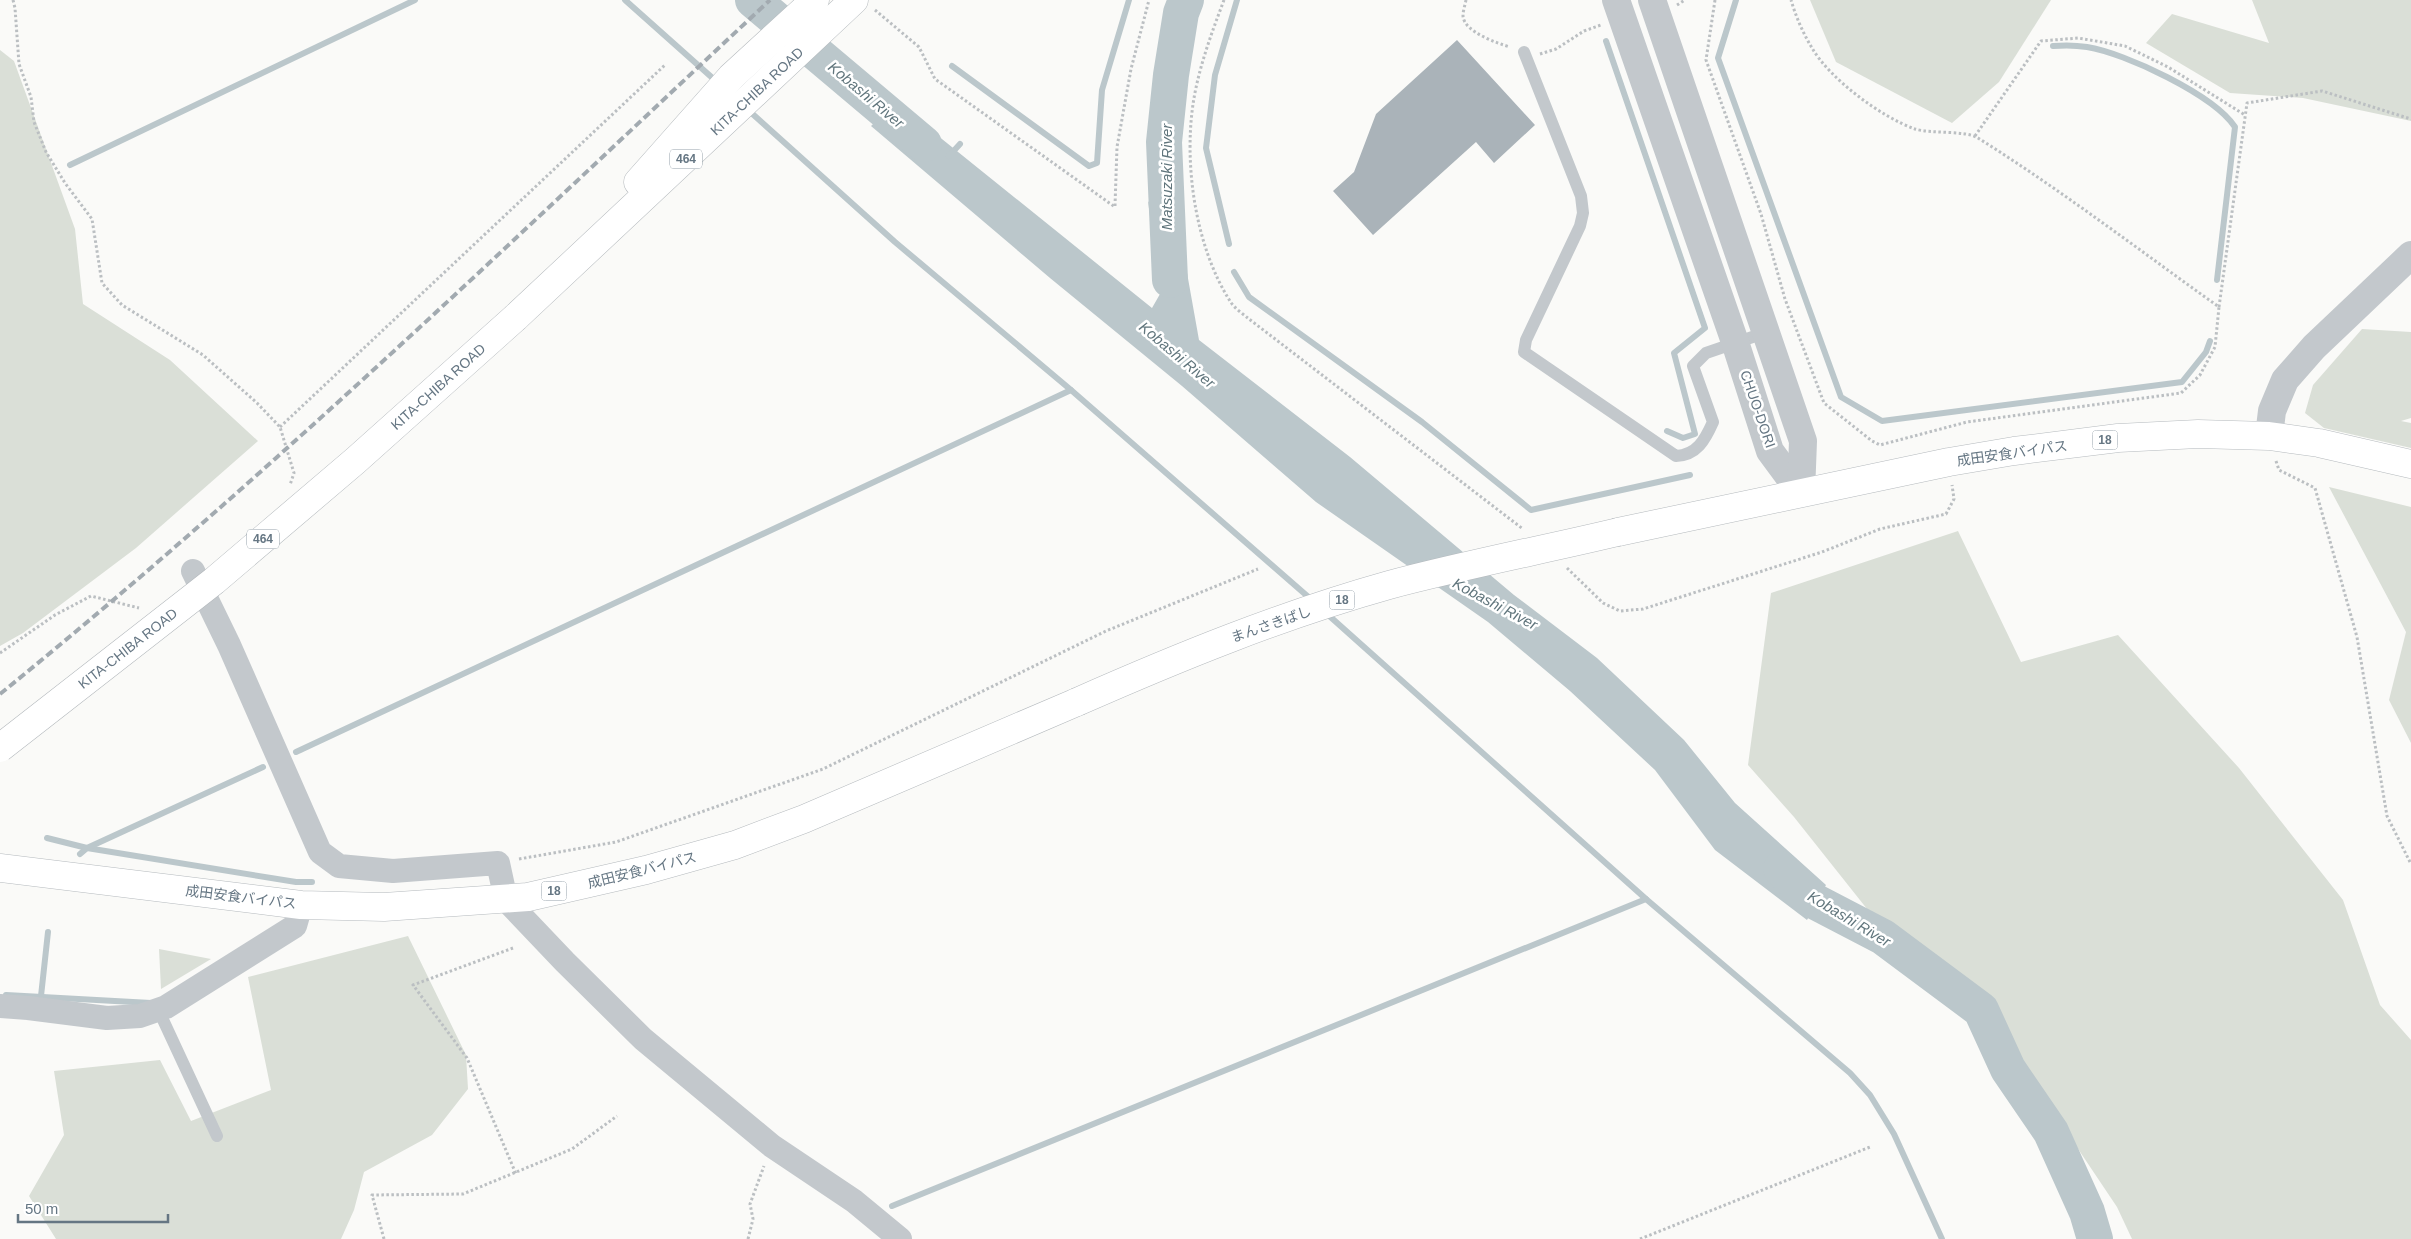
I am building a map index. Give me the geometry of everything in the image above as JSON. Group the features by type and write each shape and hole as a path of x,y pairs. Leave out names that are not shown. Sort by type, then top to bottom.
{"main road":[{"path":"516,317 731,77 814,0"},
{"name":"KITA-CHIBA ROAD","path":"0,748 214,581 355,461 862,3"},
{"name":"成田安食バイパス","path":"1618,532 1949,462 2014,451 2118,438 2198,434 2269,436 2319,443 2411,464"},
{"name":"まんさきばし","path":"1077,702 1174,660 1283,618 1389,585 1618,532"},
{"name":"成田安食バイパス","path":"0,868 301,905 384,907 506,900 646,870 735,845 804,819 1077,702"}],"street":[{"path":"1653,4 1803,441 1801,493"},
{"name":"CHUO-DORI","path":"1620,9 1736,342 1770,451 1801,493"},
{"path":"2269,436 2272,412 2285,380 2314,347 2411,255"},
{"path":"193,571 229,645 320,852 339,866 393,871 498,863 506,900 565,962 643,1039 772,1146 854,1201 900,1239"},
{"path":"0,1006 107,1018 140,1016 158,1010 174,1002 295,926 301,905"}],"lane":[{"path":"1524,52 1581,196 1583,213 1580,226 1526,340 1524,352 1676,456 1687,456 1704,442 1713,422 1692,366 1706,353 1767,332"},
{"path":"158,1010 216,1136"}],"path":[{"path":"12,0 15,8 19,64 31,97 34,122 46,152 65,183 92,218 102,283 122,305 203,355 257,403 280,427 294,473 289,489"},
{"path":"862,3 920,47 934,79 1115,207 1117,147 1131,69 1149,0"},
{"path":"1224,0 1207,45 1194,99 1191,157 1192,182 1199,221 1214,272 1231,303 1249,320 1525,532"},
{"path":"1466,0 1463,16 1468,27 1491,41 1535,55 1556,49 1620,9"},
{"path":"1653,4 1676,5 1685,0"},
{"path":"1715,0 1706,60 1761,214 1785,299 1824,403 1872,441 1880,445 1967,422 2181,394 2200,374 2216,347 2219,307 2247,103 2322,91 2411,118"},
{"path":"1791,0 1797,19 1812,50 1833,75 1865,100 1889,116 1916,129 1975,136 2219,307"},
{"path":"1975,136 2041,41 2078,38 2125,46 2168,67 2245,116"},
{"path":"280,427 666,64"},
{"path":"2269,436 2278,470 2315,488 2357,637 2387,816 2411,864"},
{"path":"1566,568 1603,603 1620,611 1643,609 1822,552 1880,529 1946,514 1954,499 1949,462"},
{"path":"498,863 616,842 823,770 1106,631 1258,569"},
{"path":"0,653 55,615 91,596 138,608 144,607"},
{"path":"513,948 413,985 468,1058 516,1174"},
{"path":"384,1239 372,1195 463,1194 516,1174 572,1149 617,1116"},
{"path":"748,1239 753,1219 750,1204 772,1146"},
{"path":"1640,1239 1870,1147"}],"shaded area":[{"path":"1810,0 2051,0 1999,82 1952,123 1836,62"},
{"path":"2252,0 2411,0 2411,121 2303,98 2230,93 2146,43 2172,14 2269,43"},
{"path":"0,50 14,61 75,229 83,304 170,360 258,441 136,548 23,633 0,646"},
{"path":"2362,329 2411,332 2411,418 2401,421 2411,423 2411,448 2324,428 2305,413 2313,385"},
{"path":"2329,487 2411,507 2411,743 2389,700 2406,632"},
{"path":"1958,531 2021,662 2118,635 2239,768 2343,900 2380,1005 2411,1040 2411,1239 2132,1239 2117,1207 1999,1031 1875,919 1794,817 1748,765 1771,593"},
{"path":"408,936 466,1055 468,1089 432,1135 364,1172 354,1210 341,1239 56,1239 29,1196 64,1135 54,1071 160,1060 191,1121 271,1090 248,977"},
{"path":"159,949 211,959 161,989"}],"water":[{"path":"896,102 1152,308 1160,294 1148,201 1184,256 1199,340 1350,457 1514,595 1597,658 1684,740 1735,803 1826,885 1807,920 1715,850 1655,770 1570,691 1488,622 1316,502 1182,386 1050,278 871,126"}],"building":[{"path":"1457,40 1535,125 1494,163 1476,142 1373,235 1333,191 1354,172 1376,114"}],"waterway":[{"path":"70,165 415,0"},
{"path":"625,0 717,82"},
{"name":"Kobashi River","path":"753,0 924,144"},
{"path":"952,66 1089,166 1097,163 1102,90 1129,0"},
{"name":"Matsuzaki River","path":"1170,280 1164,142 1171,75 1181,13 1186,0"},
{"path":"1229,244 1206,148 1215,75 1237,0"},
{"path":"1736,0 1718,58 1841,397 1882,421 2182,382 2206,352 2210,341"},
{"path":"1606,41 1705,328 1674,353 1695,434 1683,438 1667,431"},
{"path":"2053,46 2087,47 2145,67 2189,89 2224,115 2235,127 2217,280"},
{"path":"747,109 895,242 1071,390 1313,601"},
{"path":"949,156 960,144"},
{"path":"1234,272 1249,297 1422,422 1531,510 1690,475"},
{"path":"296,752 1071,390"},
{"path":"1326,613 1646,899 1850,1073 1870,1095 1894,1134 1942,1239"},
{"path":"80,854 87,848 263,767"},
{"path":"47,838 87,848 296,882 312,882"},
{"name":"Kobashi River","path":"1781,869 1810,899 1883,937 1981,1010 2008,1069 2051,1132 2087,1212 2095,1239"},
{"path":"892,1206 1646,899"},
{"path":"41,996 48,932"},
{"path":"6,995 151,1003"}],"railway":[{"path":"0,694 198,527 295,441 486,266 770,0"}]}
